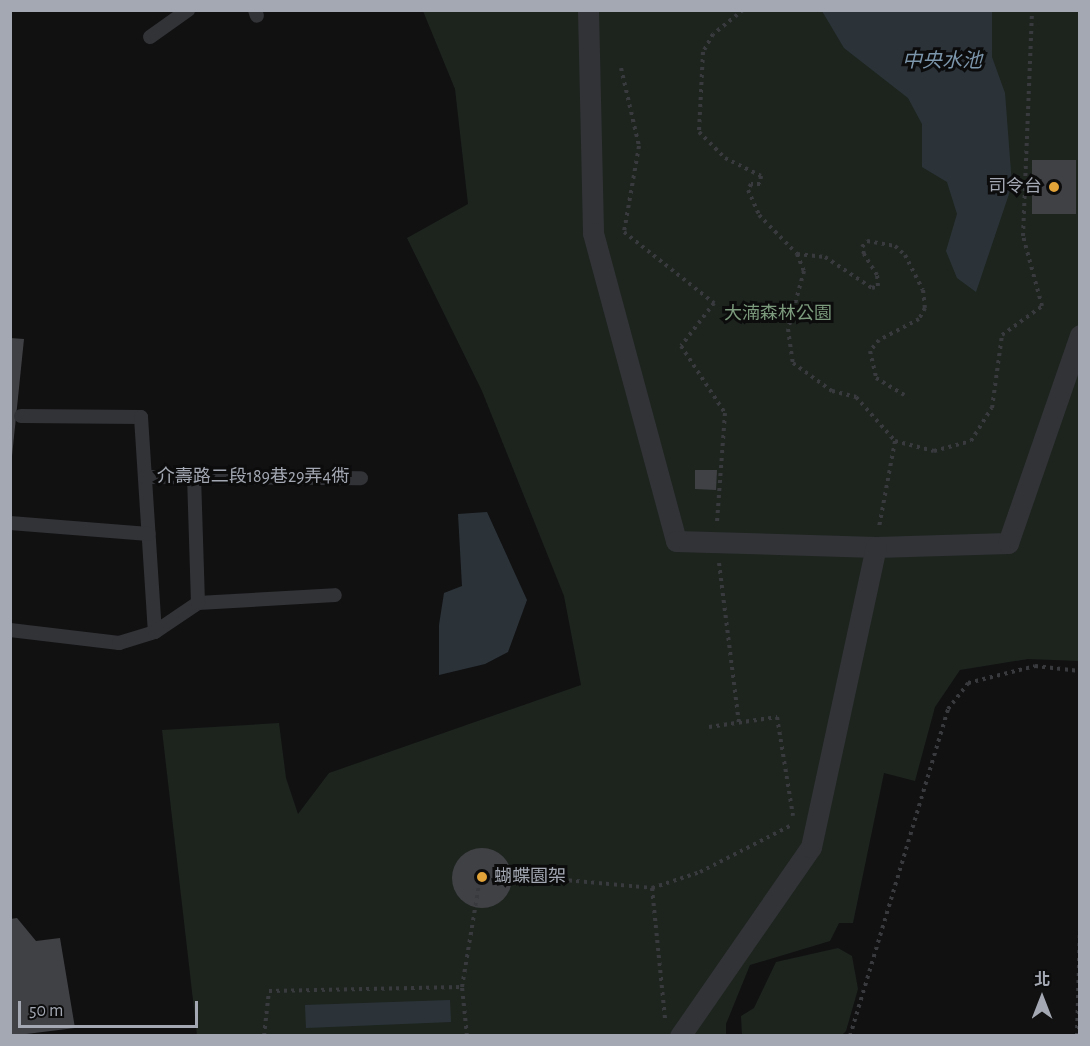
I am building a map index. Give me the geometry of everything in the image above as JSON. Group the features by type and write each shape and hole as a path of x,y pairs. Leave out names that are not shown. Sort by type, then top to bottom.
{"street":[{"path":"588,10 593,232 676,541 876,547 1008,543 1080,335"},
{"path":"673,1030 811,847 876,547"}],"lane":[{"path":"150,37 188,10"},
{"path":"21,416 141,417 156,632"},
{"name":"介壽路二段189巷29弄4衖","path":"145,477 361,478"},
{"path":"194,477 198,603"},
{"path":"10,523 149,534"},
{"path":"10,630 119,643 156,632 198,603 335,595"}],"path":[{"path":"743,10 714,34 703,52 699,132 725,158 761,176 760,184 751,183 748,190 759,215 797,254 804,271 788,329 793,363 832,391 856,397 895,441 934,451 971,441 992,408 1002,335 1042,306 1023,236 1032,10"},
{"path":"621,68 639,146 624,232 714,303 681,346 725,413 716,542 739,723"},
{"path":"797,254 825,257 872,288 878,286 878,275 864,254 862,247 867,241 894,246 905,255 923,290 925,308 907,328 879,340 870,351 876,378 904,395"},
{"path":"876,547 895,441"},
{"path":"850,1035 948,710 968,683 1035,666 1080,671"},
{"path":"709,727 777,717 795,824 811,847"},
{"path":"467,1035 462,987 480,879 554,879 652,888 700,872 795,824"},
{"path":"652,888 673,1030"},
{"path":"1077,1035 1080,929"},
{"path":"264,1035 269,991 462,987"}],"green space":[{"name":"大湳森林公園","path":"423,11 1079,11 1079,661 1028,659 960,670 935,707 915,781 884,773 853,923 839,923 830,941 750,965 726,1024 726,1035 197,1035 162,730 279,723 286,778 298,814 329,773 581,685 564,596 482,391 407,238 468,204 455,89"},
{"path":"838,948 852,956 858,989 846,1031 841,1036 742,1035 741,1016 754,1008 776,962"}],"water":[{"name":"中央水池","path":"822,11 992,11 992,57 1005,93 1012,185 976,292 957,278 946,251 957,214 947,182 922,167 922,124 908,98 844,48"},
{"path":"487,512 527,600 508,652 485,664 439,675 439,625 444,593 462,586 458,514"},
{"path":"450,1000 451,1022 306,1028 305,1005"}],"building":[{"name":"司令台","path":"1032,160 1076,160 1076,214 1032,214"},
{"path":"10,338 24,339 12,456 10,456"},
{"path":"695,470 717,470 716,490 695,489"},
{"name":"蝴蝶園架","path":"476,848 488,848 504,856 510,866 512,878 510,890 504,900 488,908 476,908 460,900 452,884 452,872 460,856"},
{"path":"17,918 36,941 60,938 75,1028 10,1036 10,919"}],"place":[{"name":"司令台","path":"1054,187"},
{"name":"蝴蝶園架","path":"482,877"}]}
